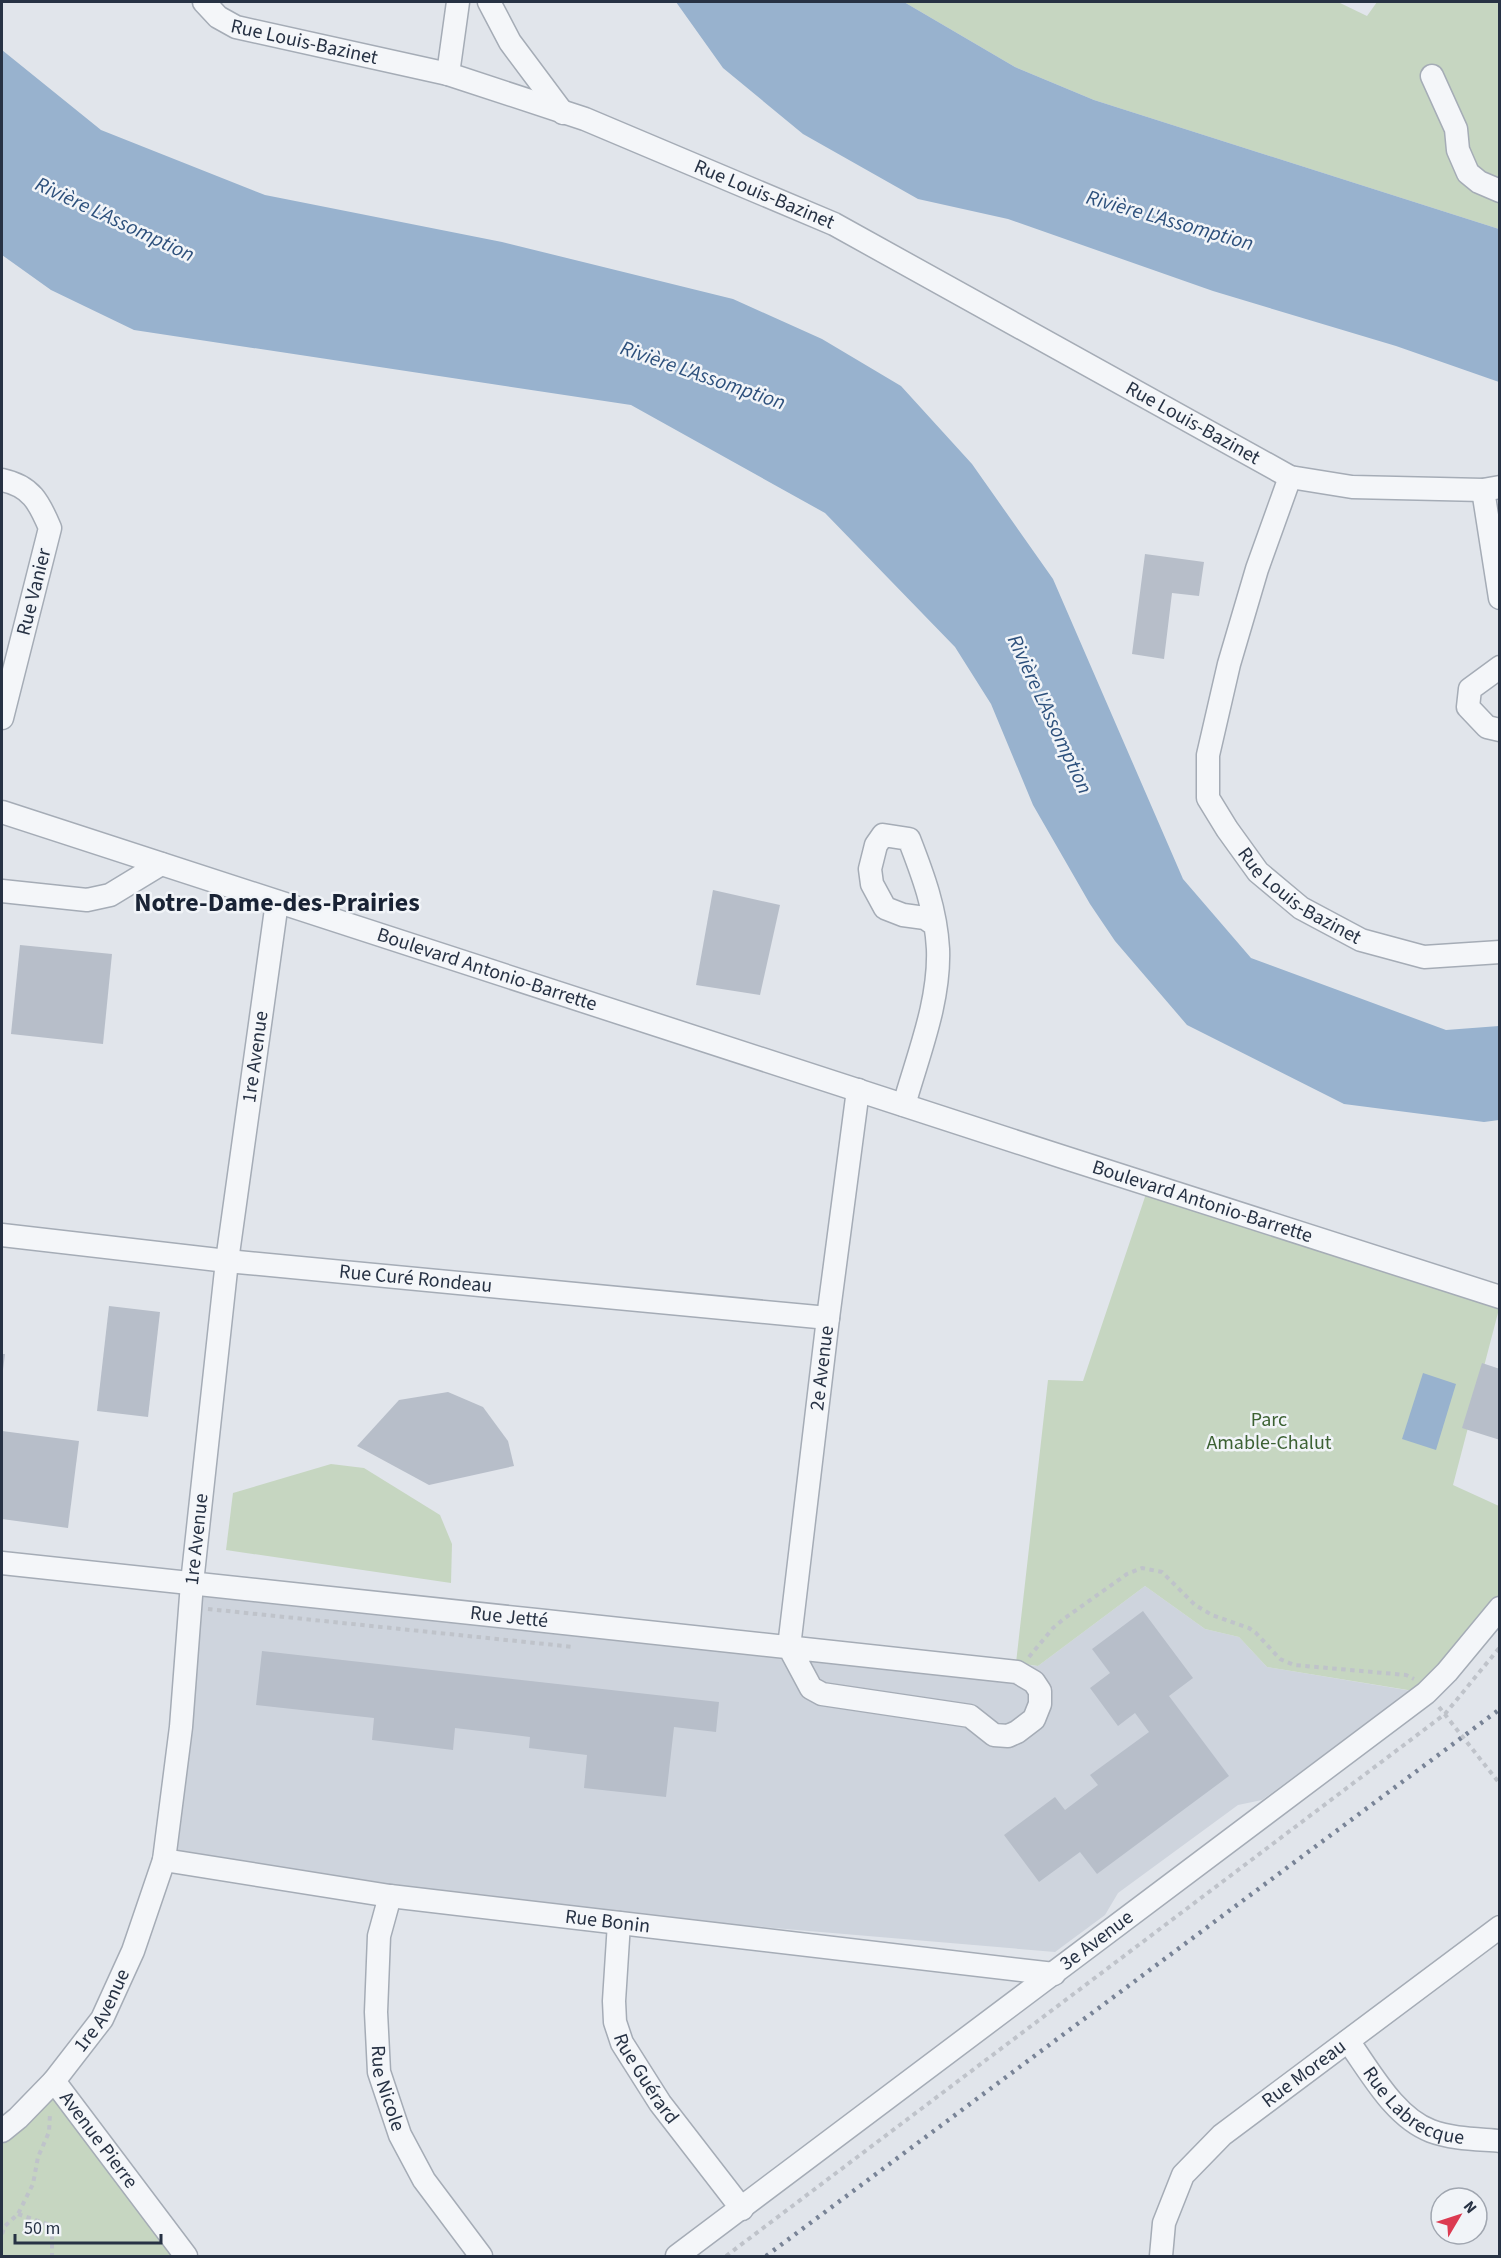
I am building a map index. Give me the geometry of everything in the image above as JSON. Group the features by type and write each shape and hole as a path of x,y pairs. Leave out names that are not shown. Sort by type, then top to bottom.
{"street":[{"name":"Rue Louis-Bazinet","path":"204,2 218,17 236,27 448,74 585,119 834,224 1290,477 1352,487 1491,488"},
{"path":"448,74 458,2"},
{"path":"489,2 510,42 563,113"},
{"path":"1432,76 1456,129 1460,156 1468,173 1479,182 1500,191"},
{"name":"Rue Louis-Bazinet","path":"1290,477 1257,569 1229,664 1208,755 1208,798 1258,872 1301,908 1361,940 1424,957 1500,952"},
{"name":"Rue Vanier","path":"2,480 16,483 39,501 50,528 2,718"},
{"path":"1491,488 1500,598"},
{"path":"1500,668 1470,689 1468,707 1487,727 1500,730"},
{"name":"Boulevard Antonio-Barrette","path":"2,812 1500,1297"},
{"path":"2,891 87,900 110,895 161,864"},
{"name":"1re Avenue","path":"2,2131 54,2081 102,2019 133,1950 164,1860 181,1727 192,1583 227,1261 277,902"},
{"path":"904,1105 931,1005 938,950 935,925"},
{"name":"2e Avenue","path":"789,1647 858,1090"},
{"name":"Rue Curé Rondeau","path":"2,1235 227,1261 828,1318"},
{"name":"Rue Jetté","path":"2,1563 789,1647 1017,1672 1034,1682 1040,1691 1040,1704 1034,1719 1017,1732 1008,1736 994,1735 970,1716 822,1694 811,1688 789,1647"},
{"name":"3e Avenue","path":"677,2256 1426,1693 1447,1672 1500,1608"},
{"name":"Rue Bonin","path":"164,1860 390,1896 1054,1974"},
{"name":"Rue Nicole","path":"390,1896 379,1936 376,2012 379,2072 400,2135 424,2180 480,2256"},
{"name":"Rue Guérard","path":"619,1923 614,2001 615,2022 622,2043 660,2103 742,2209"},
{"name":"Rue Moreau","path":"1161,2256 1164,2223 1183,2175 1222,2135 1500,1927"},
{"name":"Rue Labrecque","path":"1348,2041 1398,2108 1412,2121 1432,2132 1500,2141"},
{"name":"Avenue Pierre","path":"54,2081 186,2256"}],"path":[{"name":"3e Avenue","path":"726,2256 1445,1714 1500,1647"},
{"path":"1445,1714 1500,1784"},
{"path":"2,2234 5,2226 18,2214 33,2184 38,2157 49,2132 54,2081"},
{"path":"18,2214 52,2226 52,2256"}],"shaded area":[{"path":"192,1583 1038,1666 1145,1586 1205,1629 1239,1637 1267,1667 1412,1691 1262,1800 1238,1805 1118,1893 1105,1915 1055,1952 740,1925 738,1937 164,1860"}],"green space":[{"path":"904,2 1338,2 1367,16 1377,2 1499,2 1499,229 1094,100 1015,67"},
{"name":"Parc Amable-Chalut","path":"1149,1185 1499,1309 1453,1485 1499,1506 1499,1608 1426,1693 1267,1667 1239,1637 1205,1629 1145,1586 1038,1666 1016,1663 1048,1380 1083,1381"},
{"path":"331,1464 364,1468 440,1515 452,1544 451,1583 226,1550 233,1493"},
{"path":"54,2081 186,2256 2,2256 2,2123"}],"water":[{"name":"Rivière L'Assomption","path":"676,2 904,2 1015,67 1094,100 1499,229 1499,382 1396,346 1213,291 1008,219 918,199 803,134 723,68"},
{"name":"Rivière L'Assomption","path":"2,50 101,130 265,195 502,242 733,299 822,339 901,386 972,464 1053,579 1183,879 1251,958 1446,1030 1499,1026 1499,1120 1484,1122 1344,1104 1187,1025 1115,941 1090,904 1033,805 991,704 955,647 825,513 631,405 134,330 51,290 2,255"},
{"path":"1423,1373 1456,1384 1436,1450 1402,1439"}],"building":[{"path":"1145,554 1204,562 1199,596 1172,593 1164,659 1132,654"},
{"path":"713,890 780,905 760,995 696,985"},
{"path":"20,945 112,954 103,1044 11,1034"},
{"path":"109,1306 160,1312 148,1417 97,1411"},
{"path":"2,1354 5,1354 3,1370 2,1370"},
{"path":"1482,1363 1500,1369 1500,1440 1462,1428"},
{"path":"448,1392 483,1407 508,1441 514,1466 429,1485 357,1446 399,1400"},
{"path":"2,1431 79,1441 68,1528 2,1519"},
{"path":"1143,1611 1193,1678 1169,1696 1229,1776 1097,1874 1080,1852 1039,1882 1004,1835 1055,1797 1065,1810 1098,1785 1090,1775 1149,1732 1135,1713 1118,1726 1090,1688 1110,1673 1092,1649"},
{"path":"262,1651 719,1702 716,1732 674,1727 666,1797 584,1788 587,1755 529,1748 530,1737 455,1728 453,1750 372,1740 374,1718 256,1705"}],"railway":[{"path":"766,2256 1500,1709"}],"district":[{"name":"Notre-Dame-des-Prairies","path":"277,902"}]}
